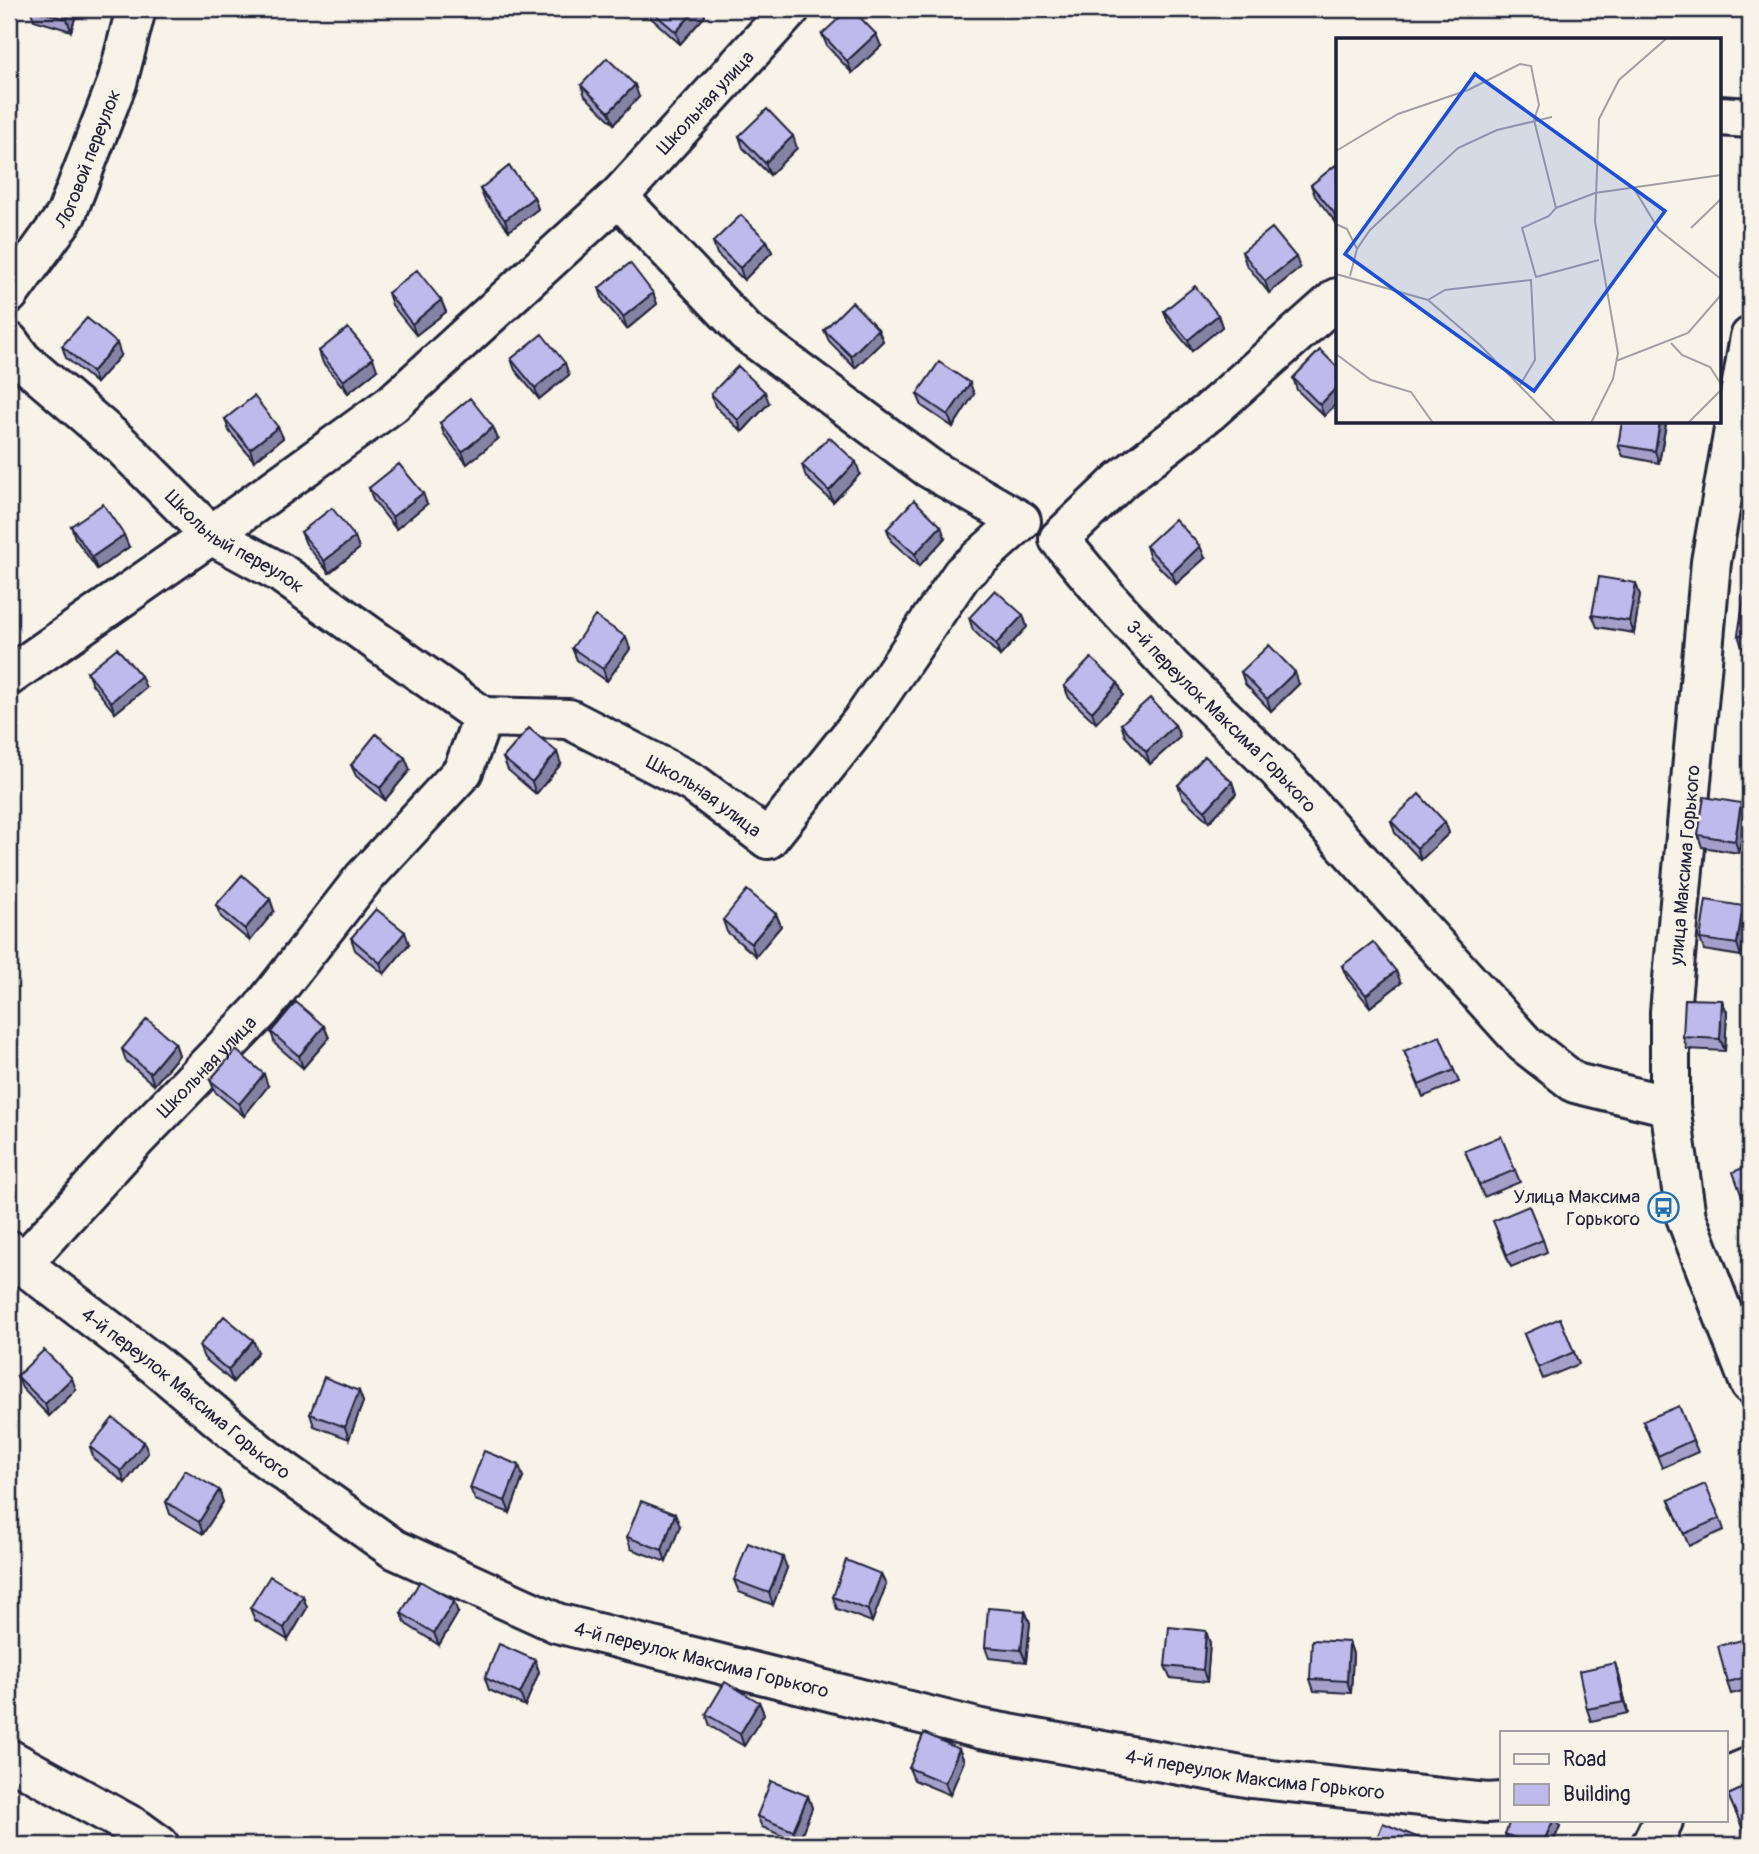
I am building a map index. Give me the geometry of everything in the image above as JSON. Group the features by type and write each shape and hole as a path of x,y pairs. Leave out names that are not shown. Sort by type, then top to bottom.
{"street":[{"name":"Логовой переулок","path":"9,294 66,215 117,83 136,9"},
{"name":"Школьная улица","path":"9,676 392,404 618,197 790,9"},
{"path":"1720,116 1750,118"},
{"path":"618,197 747,332 929,468 1021,521 1059,539 1121,480 1209,412 1336,299"},
{"name":"улица Максима Горького","path":"1750,337 1711,562 1670,1012 1670,1107 1686,1217 1750,1384"},
{"name":"Школьный переулок","path":"9,342 22,360 121,445 211,535 281,573 483,717"},
{"name":"Школьная улица","path":"13,1260 138,1138 261,1010 363,879 463,771 483,717 569,719 693,783 768,838 862,721 962,574 1021,521"},
{"name":"3-й переулок Максима Горького","path":"1059,539 1162,658 1277,769 1525,1044 1575,1083 1670,1107"},
{"name":"4-й переулок Максима Горького","path":"13,1260 154,1364 262,1457 394,1549 558,1623 981,1729 1252,1778 1500,1802"},
{"path":"9,1759 137,1829 159,1845"},
{"path":"1728,1776 1750,1767"},
{"path":"1651,1845 1662,1822"}],"building":[{"path":"30,9 70,9 67,19"},
{"path":"649,9 696,9 676,32"},
{"path":"849,9 876,34 847,61 822,34"},
{"path":"607,58 635,85 609,112 581,85"},
{"path":"767,109 793,136 765,163 739,136"},
{"path":"1336,165 1336,212 1334,213 1311,185"},
{"path":"509,166 534,197 505,220 480,189"},
{"path":"741,215 767,241 740,268 713,242"},
{"path":"1272,228 1296,257 1265,281 1242,252"},
{"path":"630,263 653,293 623,317 599,288"},
{"path":"417,270 441,300 412,324 388,293"},
{"path":"1195,286 1218,315 1188,340 1164,311"},
{"path":"852,302 878,329 851,356 824,330"},
{"path":"87,318 117,343 92,372 62,346"},
{"path":"348,328 373,358 343,381 319,351"},
{"path":"542,334 565,363 535,388 511,359"},
{"path":"1320,350 1336,366 1336,388 1320,405 1293,378"},
{"path":"939,362 970,383 948,415 917,394"},
{"path":"738,366 765,392 738,420 711,394"},
{"path":"254,396 278,427 250,449 225,419"},
{"path":"470,398 493,427 462,452 440,423"},
{"path":"1622,424 1660,424 1655,451 1618,445"},
{"path":"829,437 856,462 829,491 802,465"},
{"path":"399,464 423,493 392,517 369,488"},
{"path":"914,500 941,526 915,554 887,529"},
{"path":"103,504 124,535 92,557 71,526"},
{"path":"332,508 355,537 324,561 301,532"},
{"path":"1175,519 1200,546 1172,573 1146,546"},
{"path":"1599,577 1636,583 1629,621 1592,615"},
{"path":"995,590 1023,615 996,644 969,618"},
{"path":"1744,597 1750,598 1750,637 1738,635"},
{"path":"595,616 626,637 603,669 572,648"},
{"path":"1269,645 1295,672 1267,699 1241,672"},
{"path":"117,648 141,676 111,702 87,672"},
{"path":"1091,658 1118,683 1092,712 1064,686"},
{"path":"1150,698 1175,725 1146,752 1121,724"},
{"path":"529,728 557,752 532,782 503,758"},
{"path":"376,734 405,758 380,788 351,765"},
{"path":"1205,756 1232,782 1205,811 1178,785"},
{"path":"1419,794 1445,822 1417,848 1391,821"},
{"path":"1704,797 1741,803 1735,841 1698,835"},
{"path":"242,875 270,899 245,929 216,905"},
{"path":"747,890 776,914 751,944 723,920"},
{"path":"1706,900 1743,906 1737,944 1700,939"},
{"path":"376,909 405,932 380,963 351,938"},
{"path":"1373,942 1396,971 1366,995 1342,966"},
{"path":"1685,999 1722,1000 1720,1039 1683,1037"},
{"path":"296,1002 324,1026 299,1056 271,1032"},
{"path":"147,1019 175,1043 150,1073 122,1049"},
{"path":"1440,1036 1454,1070 1419,1085 1404,1051"},
{"path":"236,1050 264,1074 239,1104 210,1080"},
{"path":"1501,1136 1515,1170 1479,1185 1465,1151"},
{"path":"1750,1165 1750,1207 1746,1208 1733,1172"},
{"path":"1529,1206 1543,1240 1507,1255 1493,1221"},
{"path":"224,1316 253,1340 228,1370 199,1346"},
{"path":"1560,1318 1574,1352 1538,1368 1524,1334"},
{"path":"44,1350 72,1378 45,1404 17,1376"},
{"path":"324,1377 359,1391 345,1427 310,1414"},
{"path":"1679,1406 1693,1440 1658,1456 1643,1421"},
{"path":"113,1418 144,1442 121,1471 90,1447"},
{"path":"484,1451 519,1465 505,1501 470,1488"},
{"path":"185,1470 219,1490 199,1522 166,1502"},
{"path":"1705,1484 1720,1518 1684,1534 1669,1500"},
{"path":"641,1501 675,1514 662,1550 627,1537"},
{"path":"748,1543 783,1557 769,1593 734,1580"},
{"path":"846,1560 881,1574 868,1610 833,1597"},
{"path":"270,1576 303,1596 284,1628 250,1608"},
{"path":"420,1581 454,1601 434,1633 401,1613"},
{"path":"988,1608 1025,1611 1021,1650 985,1647"},
{"path":"1169,1627 1206,1631 1203,1670 1165,1666"},
{"path":"1750,1638 1750,1676 1727,1682 1718,1646"},
{"path":"1312,1640 1349,1642 1347,1681 1310,1679"},
{"path":"499,1644 535,1660 520,1694 485,1678"},
{"path":"1615,1663 1624,1702 1587,1709 1579,1671"},
{"path":"725,1682 759,1702 740,1734 706,1714"},
{"path":"924,1733 959,1749 945,1783 909,1768"},
{"path":"771,1781 808,1796 793,1831 757,1816"},
{"path":"1750,1785 1750,1826 1743,1829 1728,1795"},
{"path":"1510,1822 1553,1822 1542,1845 1533,1845 1505,1834"},
{"path":"1383,1823 1419,1838 1416,1845 1374,1845"}],"place":[{"name":"Улица Максима Горького","path":"1663,1207"}]}
